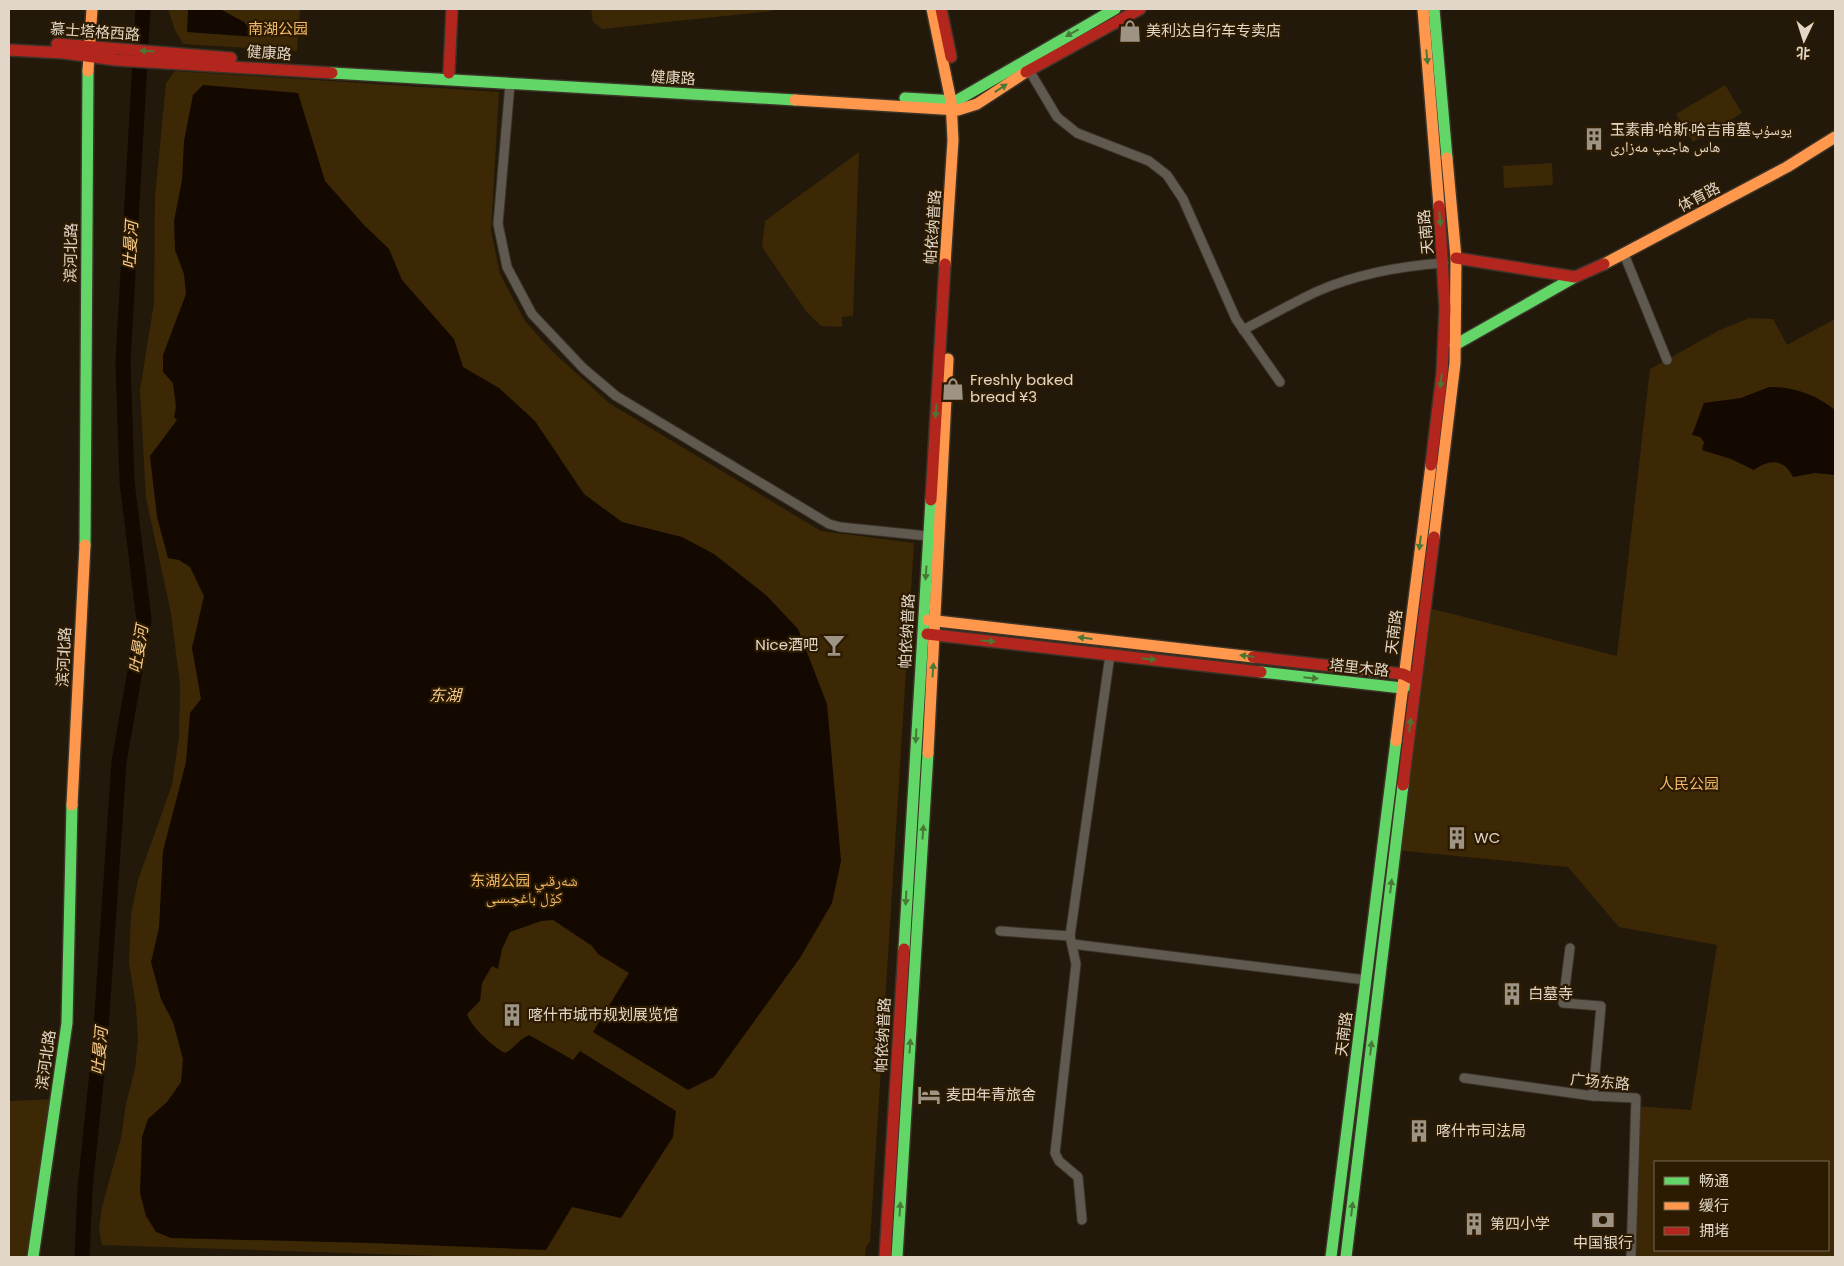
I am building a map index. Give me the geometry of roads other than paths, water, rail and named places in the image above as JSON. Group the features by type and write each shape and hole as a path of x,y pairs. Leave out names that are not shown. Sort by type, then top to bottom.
{"main road":[{"name":"滨河北路","path":"33,1257 67,1024 69,864 86,517 89,51 92,9"},
{"path":"449,73 452,9"},
{"name":"帕依纳普路","path":"885,1257 955,105 932,9"},
{"name":"帕依纳普路","path":"897,1257 935,635 955,105 941,9"},
{"name":"健康路","path":"178,58 510,84 955,105 977,104 1026,66 1115,9"},
{"name":"健康路","path":"1026,66 1140,9"},
{"name":"天南路","path":"1331,1257 1442,374 1446,309 1444,263 1423,9"},
{"name":"天南路","path":"1346,1257 1455,345 1456,258 1434,9"},
{"name":"慕士塔格西路","path":"9,42 116,54 178,58"},
{"name":"慕士塔格西路","path":"9,50 89,51"},
{"name":"健康路","path":"178,58 955,105"},
{"name":"体育路","path":"1455,345 1575,277 1624,254 1786,167 1835,137"},
{"path":"1456,258 1575,277"},
{"name":"塔里木路","path":"923,619 1404,674 1416,681"},
{"name":"塔里木路","path":"922,634 1402,688 1416,681"}],"street":[{"path":"1026,66 1057,117 1077,133 1149,161 1167,175 1183,198 1236,320 1280,382"},
{"path":"510,84 498,224 507,266 532,314 559,344 616,396 828,524 840,527 928,536"},
{"path":"1624,254 1667,360"},
{"path":"1243,330 1318,291 1352,279 1412,265 1444,263"},
{"path":"1082,1220 1078,1177 1059,1161 1055,1154 1076,964 1071,940 1110,655"},
{"path":"1000,931 1366,980"},
{"path":"1570,948 1563,1003 1601,1006 1593,1096"},
{"name":"广场东路","path":"1464,1078 1593,1096 1636,1098 1630,1257"}],"water":[{"path":"188,9 220,9 244,22 257,37 187,32"},
{"name":"东湖","path":"203,85 298,93 325,181 364,225 389,249 402,280 454,339 463,367 499,388 535,421 584,494 622,522 682,537 714,554 767,596 798,629 827,704 841,861 832,903 800,958 714,1077 688,1090 593,1032 629,973 598,954 592,946 553,920 541,921 510,932 502,949 498,969 492,966 482,983 480,1001 467,1014 478,1031 500,1050 505,1053 529,1035 573,1060 580,1051 676,1111 673,1137 621,1218 572,1207 546,1250 171,1238 156,1232 146,1216 140,1193 142,1137 148,1119 167,1102 181,1082 183,1059 173,1022 161,999 151,962 159,928 163,851 186,762 190,713 201,699 192,648 204,596 190,567 179,560 168,558 157,517 150,456 177,420 174,417 176,404 173,383 163,372 163,355 186,294 184,274 175,250 174,221 182,180 184,141 193,95"},
{"path":"1769,387 1787,388 1804,392 1835,410 1835,475 1815,473 1793,477 1785,466 1776,462 1765,464 1754,470 1731,459 1702,450 1704,442 1700,437 1692,435 1704,403 1741,398"}],"waterway":[{"name":"吐曼河","path":"82,1257 85,1189 100,1043 119,762 144,620 127,482 123,361 143,9"}],"place":[{"name":"美利达自行车专卖店","path":"1130,31"},
{"name":"玉素甫·哈斯·哈吉甫墓يوسۇپ ھاس ھاجىپ مەزارى","path":"1594,139"},
{"name":"Freshly baked bread ¥3","path":"953,389"},
{"name":"Nice酒吧","path":"834,645"},
{"name":"WC","path":"1457,838"},
{"name":"白墓寺","path":"1512,994"},
{"name":"喀什市城市规划展览馆","path":"512,1015"},
{"name":"麦田年青旅舍","path":"929,1095"},
{"name":"喀什市司法局","path":"1419,1131"},
{"name":"中国银行","path":"1603,1220"},
{"name":"第四小学","path":"1474,1224"}],"park label":[{"name":"南湖公园","path":"278,29"},
{"name":"人民公园","path":"1689,784"},
{"name":"东湖公园 شەرقىي كۆل باغچىسى","path":"524,890"}]}
